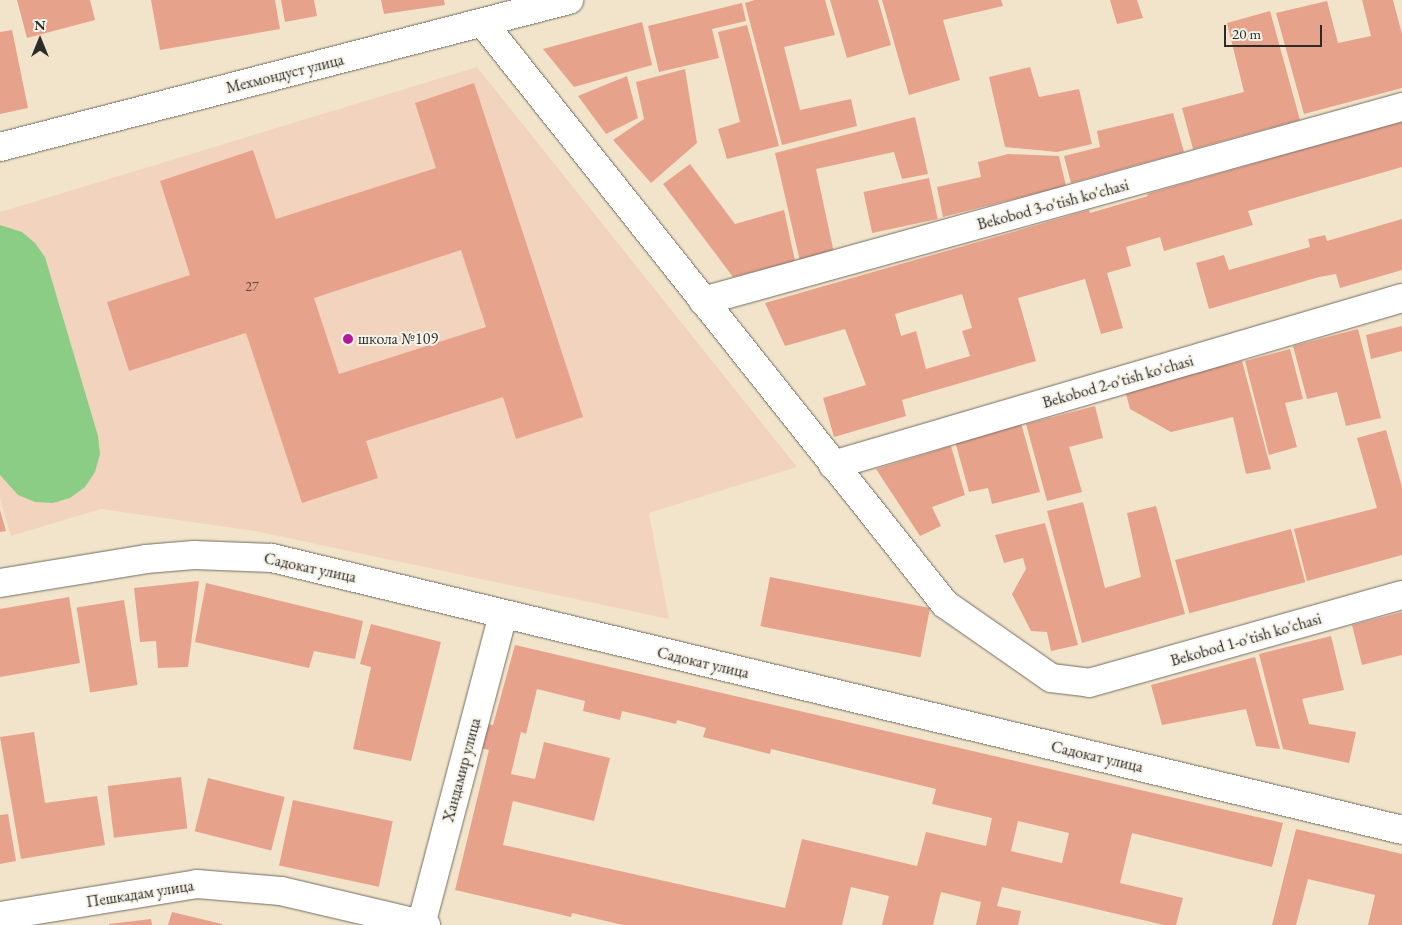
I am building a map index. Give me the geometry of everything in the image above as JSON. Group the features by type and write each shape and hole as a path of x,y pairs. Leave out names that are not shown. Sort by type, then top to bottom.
{"street":[{"name":"Мехмондуст улица","path":"0,147 569,0"},
{"path":"483,23 833,465"},
{"name":"Bekobod 3-o'tish ko'chasi","path":"703,301 1402,107"},
{"name":"Bekobod 2-o'tish ko'chasi","path":"833,465 1402,298"},
{"name":"Bekobod 1-o'tish ko'chasi","path":"833,465 945,604 1051,678 1089,684 1402,595"},
{"name":"Садокат улица","path":"0,583 146,559 235,555 272,558 1402,830"},
{"name":"Хандамир улица","path":"423,925 503,615"},
{"name":"Пешкадам улица","path":"0,916 197,884 281,891 423,925"}],"shaded area":[{"name":"школа №109","path":"477,67 797,467 649,513 669,619 255,531 101,509 11,536 0,499 0,212"}],"green space":[{"path":"0,225 22,232 35,243 45,257 98,436 100,454 95,472 85,487 70,498 53,503 35,502 18,495 0,475"}],"building":[{"path":"17,0 90,0 95,20 27,38"},
{"path":"151,0 275,0 280,29 160,50"},
{"path":"281,0 314,0 317,16 285,22"},
{"path":"381,0 444,0 445,5 384,14"},
{"path":"755,0 825,0 835,35 784,47 800,110 851,99 857,126 782,145 745,3"},
{"path":"830,0 878,0 891,45 847,58"},
{"path":"882,0 1001,0 1003,6 943,20 960,80 909,95"},
{"path":"1110,0 1137,0 1143,18 1117,24"},
{"path":"1362,0 1393,0 1402,34 1402,88 1304,114 1276,13 1327,1 1338,43 1371,36"},
{"path":"742,3 746,21 712,29 719,58 659,72 648,26"},
{"path":"1270,11 1300,120 1193,149 1182,108 1244,92 1227,23"},
{"path":"642,22 652,65 574,87 543,49"},
{"path":"747,25 779,146 727,159 718,129 740,122 718,32"},
{"path":"12,30 28,108 0,114 0,32"},
{"path":"1030,67 1039,97 1079,89 1092,144 1057,152 1005,147 989,77"},
{"path":"685,69 697,143 651,183 613,140 644,119 636,82"},
{"path":"627,76 638,118 606,134 578,96"},
{"path":"474,83 583,417 516,439 503,397 366,441 378,478 302,503 246,333 129,371 107,302 190,275 160,181 253,150 276,219 436,168 415,103","holes":["461,250 486,327 339,374 314,298"]},
{"path":"1173,113 1184,152 1071,183 1064,156 1100,147 1097,131"},
{"path":"915,117 928,174 902,179 894,152 816,169 834,253 800,261 775,153"},
{"path":"1402,121 1402,167 1248,211 1253,225 1164,251 1160,237 1126,247 1131,266 1107,273 1123,328 1101,334 1085,279 1018,298 1036,361 902,400 906,416 834,437 823,398 866,385 845,329 785,346 765,303 1089,210 1090,213 1148,196 1147,194","holes":["962,294 972,328 962,331 970,356 926,369 916,331 901,336 895,314"]},
{"path":"1008,154 1059,156 1066,186 943,217 937,187 981,177 978,162"},
{"path":"690,164 735,224 784,210 795,261 733,277 663,184"},
{"path":"929,178 938,219 872,233 863,192"},
{"path":"1402,219 1402,270 1340,288 1336,274 1319,277 1209,309 1196,263 1224,255 1229,270 1310,247 1308,239 1325,235 1327,241"},
{"path":"1402,326 1402,351 1371,359 1366,335"},
{"path":"1358,329 1381,418 1346,426 1337,392 1307,399 1293,346"},
{"path":"1290,349 1303,399 1285,403 1297,447 1269,455 1245,361"},
{"path":"1242,361 1271,469 1246,474 1233,417 1171,432 1130,409 1125,390"},
{"path":"1095,406 1103,438 1069,447 1082,492 1047,501 1026,424"},
{"path":"1021,423 1040,492 992,504 988,488 969,492 955,441"},
{"path":"1386,430 1402,487 1402,555 1307,581 1294,529 1377,508 1357,438"},
{"path":"951,446 965,495 932,507 941,526 920,536 876,469"},
{"path":"1083,502 1105,588 1141,577 1127,513 1156,506 1185,614 1082,643 1047,511"},
{"path":"0,510 6,531 0,532"},
{"path":"1045,523 1078,645 1051,651 1047,632 1031,631 1012,594 1026,569 1023,558 1004,563 995,535"},
{"path":"1291,529 1305,582 1189,613 1175,560"},
{"path":"770,577 930,608 920,657 760,626"},
{"path":"199,581 188,667 158,668 156,641 140,642 134,588"},
{"path":"206,583 363,621 355,659 314,651 309,668 195,642"},
{"path":"69,597 80,663 0,677 0,609"},
{"path":"124,600 137,685 90,692 77,608"},
{"path":"1402,612 1402,655 1362,665 1352,625"},
{"path":"371,624 441,642 411,761 353,749 371,667 360,664"},
{"path":"1331,636 1344,690 1302,699 1309,724 1356,732 1349,763 1283,749 1259,654"},
{"path":"515,645 1283,823 1272,867 1132,833 1120,883 1183,898 1176,925 1164,925 1002,887 997,906 1021,911 1018,925 976,925 981,902 941,892 933,925 882,925 889,896 851,887 842,925 623,925 572,913 571,917 455,890 489,750 479,748 485,724 493,725","holes":["537,689 585,701 583,711 620,720 622,711 676,724 677,720 706,728 703,737 770,754 771,749 936,789 932,804 992,818 986,846 926,832 917,866 802,839 785,908 503,845 513,801 594,821 610,758 544,742 535,779 511,774 521,732 526,734","1018,821 1069,833 1062,863 1011,851"]},
{"path":"1255,657 1280,749 1256,746 1246,709 1162,725 1151,685"},
{"path":"34,732 45,803 97,796 105,845 21,859 0,737"},
{"path":"181,777 187,829 114,838 108,786"},
{"path":"208,778 285,797 271,850 195,831"},
{"path":"293,800 393,821 379,887 279,866"},
{"path":"8,814 16,861 0,864 0,815"},
{"path":"1296,829 1402,854 1402,925 1368,925 1375,895 1308,879 1296,925 1272,925"},
{"path":"172,912 222,924 222,925 168,925"},
{"path":"151,919 152,925 109,925 109,924"}],"place":[{"name":"школа №109","path":"348,339"}]}
